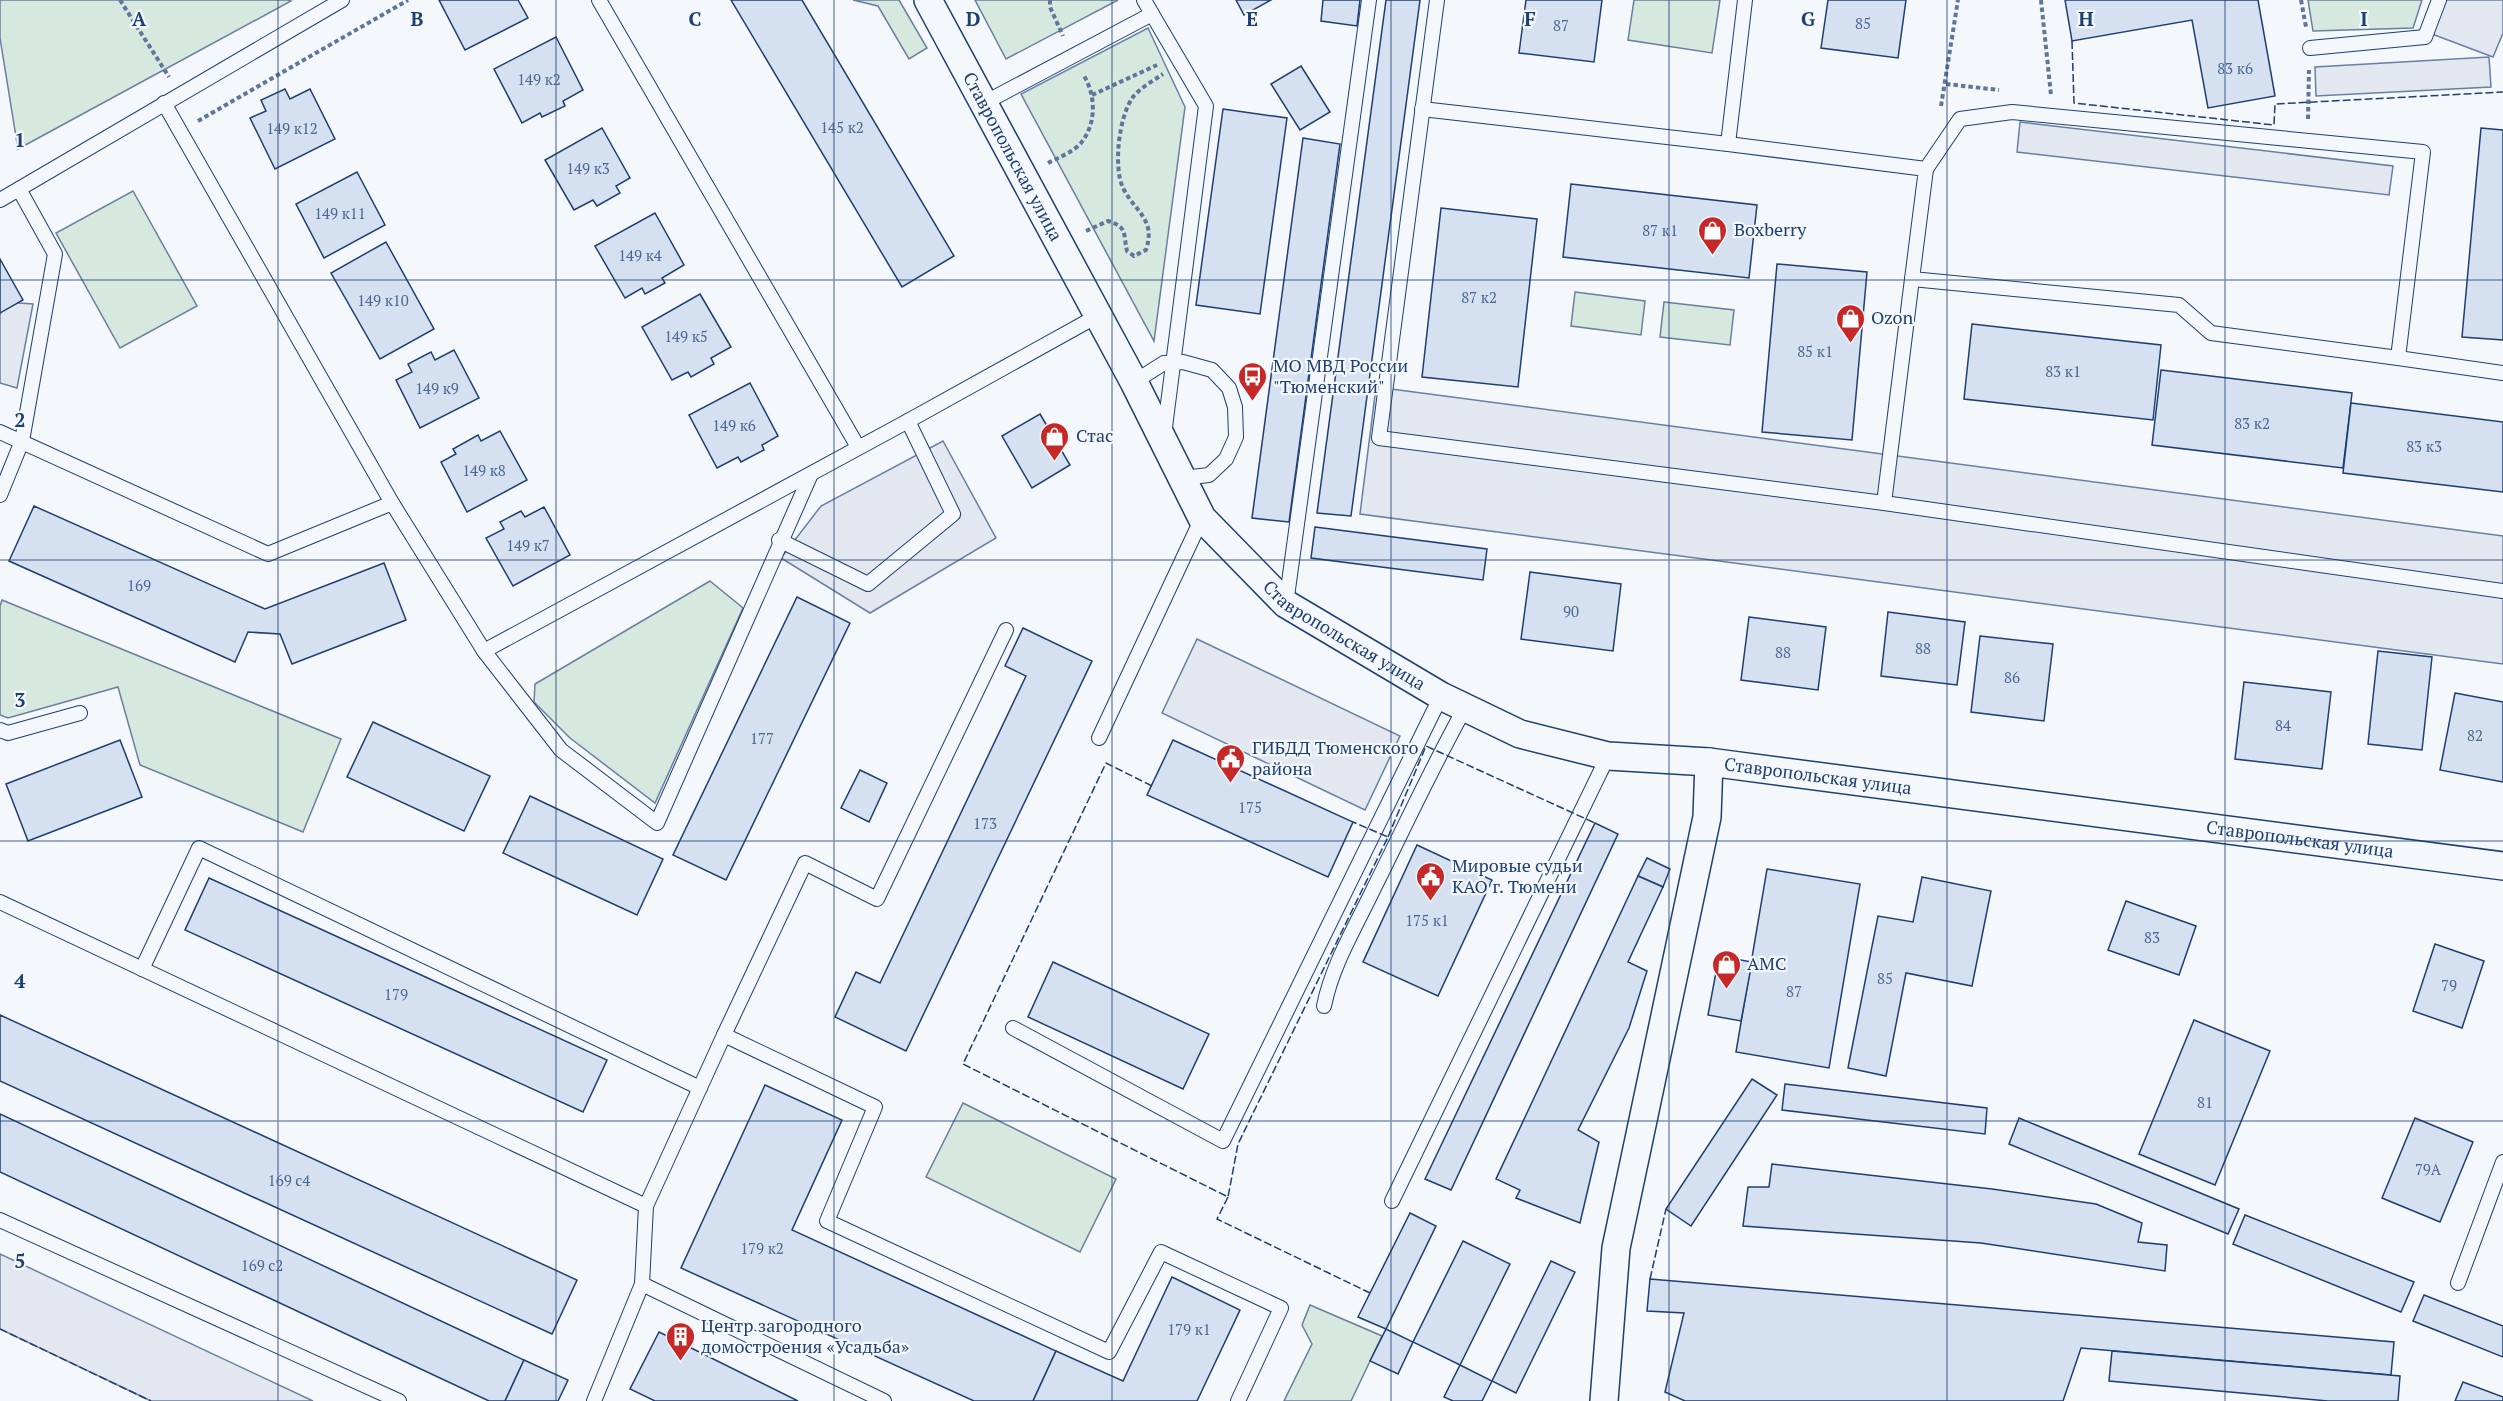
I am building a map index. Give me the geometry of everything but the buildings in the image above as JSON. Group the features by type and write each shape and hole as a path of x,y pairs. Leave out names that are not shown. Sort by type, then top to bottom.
{"street":[{"name":"Ставропольская улица","path":"928,0 1099,315 1164,438 1202,518 1286,604 1441,696 1520,735 1608,756 1709,762 2503,866"},
{"path":"1604,1401 1616,1248 1707,817 1709,762"}],"lane":[{"path":"0,200 342,0"},
{"path":"599,0 858,447"},
{"path":"1144,0 1206,106 1164,438"},
{"path":"1286,604 1369,0"},
{"path":"1437,0 1379,438 1884,503 2503,591"},
{"path":"1728,144 1744,0"},
{"path":"2310,48 2425,37 2439,0"},
{"path":"984,103 1152,14"},
{"path":"164,103 392,503 484,651 561,750 657,823 779,540 811,474"},
{"path":"1422,109 1926,169"},
{"path":"1884,503 1926,169 1960,119 2012,112 2423,152 2398,358"},
{"path":"0,495 22,441 55,254 19,189"},
{"path":"1912,279 2179,305 2211,333 2503,373"},
{"path":"484,651 1099,315"},
{"path":"1134,382 1164,363 1184,362 1212,370 1229,388 1235,407 1236,437 1226,459 1209,475 1184,478"},
{"path":"779,540 868,584 952,514 908,421"},
{"path":"0,432 268,554 392,503"},
{"path":"1099,738 1202,518"},
{"path":"594,1401 642,1284 646,1206 805,863 878,899 1006,630"},
{"path":"1013,1028 1222,1141 1441,696"},
{"path":"1324,1006 1327,990 1358,922 1465,708"},
{"path":"0,730 8,734 80,713"},
{"path":"1392,1201 1608,756"},
{"path":"142,969 199,848 700,1088"},
{"path":"0,902 646,1206"},
{"path":"724,1035 875,1107 827,1221 1109,1352 1161,1252 1281,1308 1238,1401"},
{"path":"2458,1283 2503,1162"},
{"path":"0,1220 399,1401"},
{"path":"642,1284 884,1401"}],"path":[{"path":"120,0 170,78"},
{"path":"180,131 408,0"},
{"path":"1042,166 1080,144 1088,131 1092,118 1092,95 1089,83 1072,56 1050,7 1050,0"},
{"path":"1938,116 1946,84 1958,0"},
{"path":"2040,94 2051,95 2041,0"},
{"path":"1092,95 1178,58"},
{"path":"1078,235 1108,221 1117,224 1125,232 1127,251 1134,256 1146,250 1150,237 1148,224 1123,187 1118,163 1120,137 1124,115 1133,96 1178,58"},
{"path":"1946,84 2004,90"}],"shaded area":[{"path":"0,0 291,1 18,149 0,38"},
{"path":"853,0 899,0 927,48 909,59 878,6"},
{"path":"975,0 1118,0 1006,59"},
{"path":"1634,0 1720,0 1712,53 1628,40"},
{"path":"2308,0 2422,0 2413,28 2313,31"},
{"path":"2446,0 2503,0 2503,33 2493,57 2432,34"},
{"path":"1148,28 1185,107 1154,341 1021,94"},
{"path":"2489,57 2491,87 2316,96 2315,67"},
{"path":"2020,122 2393,166 2389,195 2017,152"},
{"path":"133,191 197,306 120,348 56,233"},
{"path":"1575,292 1645,301 1641,335 1571,326"},
{"path":"4,302 33,304 17,388 0,383 0,315"},
{"path":"1664,302 1734,310 1730,345 1660,337"},
{"path":"1376,387 2503,536 2503,664 1360,514"},
{"path":"943,441 996,538 870,613 781,558 821,506"},
{"path":"710,581 743,608 655,803 570,738 534,702 535,684"},
{"path":"2,600 341,739 303,832 140,765 118,687 8,718 0,715 0,606"},
{"path":"1197,639 1400,736 1365,810 1162,713"},
{"path":"963,1103 1116,1179 1080,1252 926,1177"},
{"path":"0,1254 313,1401 151,1401 0,1329"},
{"path":"1310,1305 1382,1336 1351,1401 1284,1401 1312,1344 1302,1325"}],"fence":[{"path":"2072,41 2074,103 2274,125 2275,104 2503,92"},
{"path":"1388,837 1426,746 1595,823"},
{"path":"1152,786 1106,763 963,1064 1228,1197 1238,1144 1388,837 1353,822"},
{"path":"1228,1197 1217,1219 1370,1293"},
{"path":"1650,1279 1666,1209"},
{"path":"0,1329 151,1401"}],"place":[{"name":"Boxberry","path":"1713,256"},
{"name":"Ozon","path":"1850,344"},
{"name":"МО МВД России \"Тюменский\"","path":"1252,402"},
{"name":"Стас","path":"1055,462"},
{"name":"ГИБДД Тюменского района","path":"1231,784"},
{"name":"Мировые судьи КАО г. Тюмени","path":"1431,902"},
{"name":"АМС","path":"1726,990"},
{"name":"Центр загородного домостроения «Усадьба»","path":"680,1362"}]}
